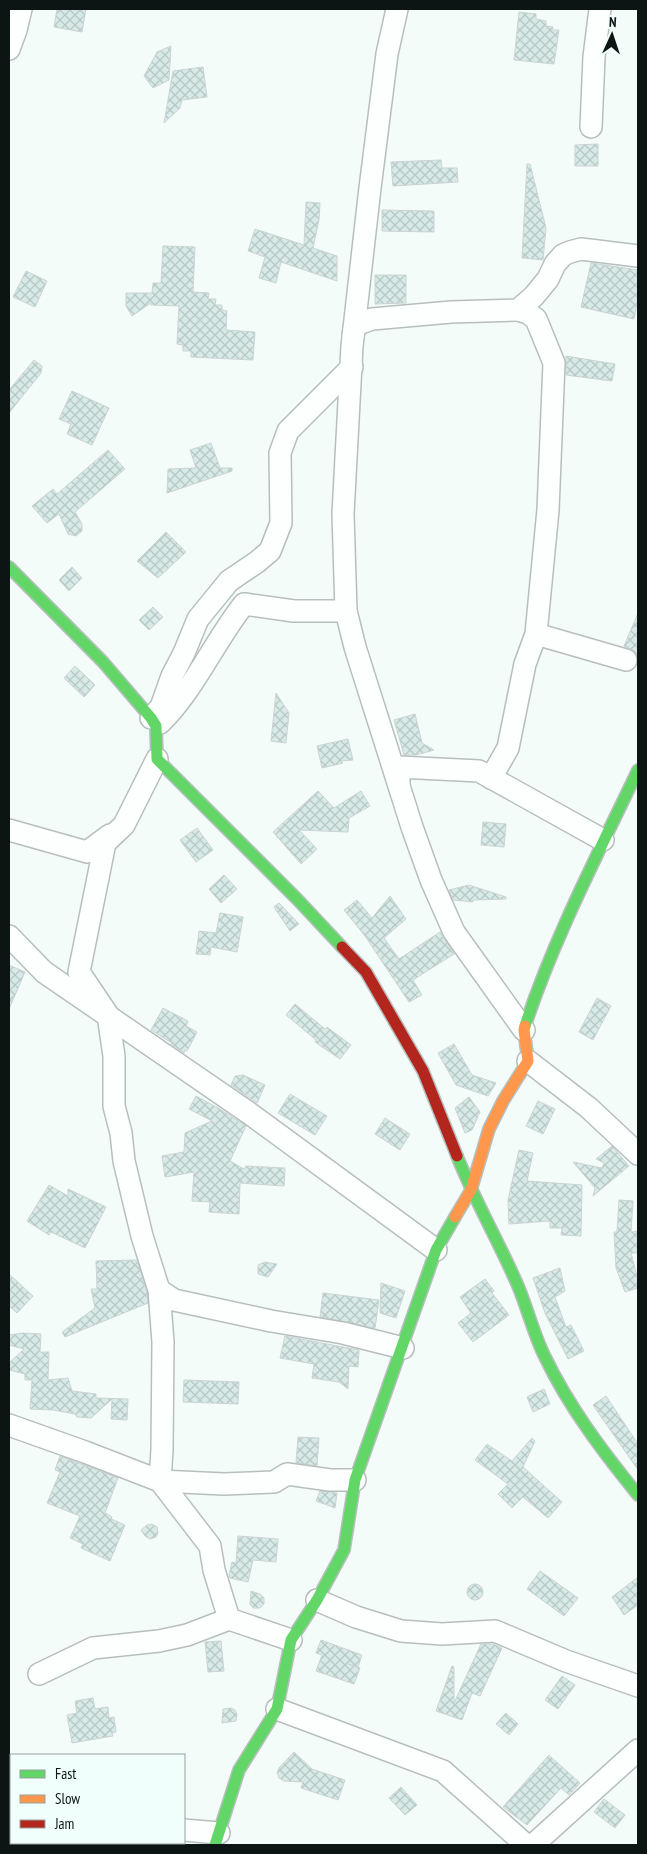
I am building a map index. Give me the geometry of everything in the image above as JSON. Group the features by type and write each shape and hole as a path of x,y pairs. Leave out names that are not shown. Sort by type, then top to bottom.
{"street":[{"path":"9,49 21,9"},
{"path":"229,1619 214,1570 210,1546 160,1481 163,1342 159,1290 142,1236 124,1161 122,1133 114,1106 114,1056 108,1015 79,972 105,843 124,825 157,758 154,722 162,707 172,676 198,619 229,581 270,551 281,524 280,453 288,431 352,357 370,188 388,54 397,9"},
{"path":"591,127 594,57 600,9"},
{"path":"518,310 534,296 548,279 555,264 563,255 581,249 638,256"},
{"path":"491,778 508,748 525,664 536,634 548,510 554,363 536,319 528,313 518,310 451,312 372,319 355,324 352,357 343,514 346,611 355,647 431,880 454,932 524,1030"},
{"path":"9,568 103,662 154,722"},
{"path":"154,722 175,708 228,624 244,604 294,611 346,611"},
{"path":"536,634 626,660"},
{"path":"157,758 298,900 366,972 423,1071 470,1190 518,1286 544,1356 561,1388 608,1458 638,1495"},
{"path":"399,784 399,767 479,771 603,840"},
{"path":"185,1830 217,1839 239,1770 277,1709 291,1640 317,1600 344,1550 355,1480 436,1250 470,1190 489,1129 502,1101 528,1061 524,1030 538,987 556,940 638,770"},
{"path":"9,830 87,852 124,825"},
{"path":"9,936 44,972 249,1113 436,1250"},
{"path":"528,1061 590,1108 638,1154"},
{"path":"159,1290 174,1300 271,1321 343,1333 402,1348"},
{"path":"9,1425 160,1481 224,1484 274,1482 287,1474 330,1480 355,1480"},
{"path":"317,1600 356,1618 401,1631 442,1634 494,1631 566,1661 638,1686"},
{"path":"38,1674 93,1648 159,1641 187,1635 229,1619 291,1640"},
{"path":"277,1709 443,1771 526,1845"},
{"path":"533,1845 638,1750"}],"building":[{"path":"57,9 86,9 82,32 54,27"},
{"path":"519,12 536,14 536,19 546,21 546,26 553,27 553,30 559,30 554,64 514,60"},
{"path":"171,46 169,80 153,88 144,76 157,52"},
{"path":"203,67 207,97 182,100 180,108 164,123 173,71"},
{"path":"598,144 598,166 575,166 575,145"},
{"path":"441,160 442,168 457,168 458,182 393,186 391,162"},
{"path":"527,164 530,164 546,228 543,260 522,258"},
{"path":"306,202 320,203 319,220 313,248 337,256 337,281 281,262 276,283 259,278 265,257 248,251 255,229 304,245"},
{"path":"382,210 434,211 434,232 382,231"},
{"path":"163,246 195,247 193,292 209,293 208,299 216,299 215,305 222,305 222,310 227,311 226,330 255,332 253,360 191,357 191,351 183,351 183,345 177,344 179,306 151,305 151,303 132,316 126,306 126,293 152,293 153,283 161,283"},
{"path":"591,263 638,270 638,299 634,319 581,307"},
{"path":"26,271 47,281 35,307 13,297"},
{"path":"375,275 406,275 406,303 375,304"},
{"path":"566,356 615,364 612,381 566,375"},
{"path":"34,360 42,366 41,373 9,413 9,390"},
{"path":"72,391 109,408 92,445 67,434 71,424 59,419"},
{"path":"211,443 220,468 232,468 232,471 167,493 168,469 196,468 190,450"},
{"path":"108,450 125,469 75,512 82,524 82,531 76,536 68,534 59,514 47,523 32,506 53,489 57,494"},
{"path":"166,532 186,552 158,578 137,561"},
{"path":"72,567 82,578 69,591 59,580"},
{"path":"153,607 163,617 149,630 139,620"},
{"path":"638,613 638,659 635,651 624,646"},
{"path":"75,666 95,685 84,697 64,678"},
{"path":"276,693 289,713 286,743 271,741"},
{"path":"415,714 422,743 434,750 416,755 404,755 394,720"},
{"path":"348,739 353,760 341,761 343,763 322,768 317,746"},
{"path":"318,791 334,808 361,791 370,806 349,818 348,832 299,830 317,849 301,864 273,832"},
{"path":"483,822 506,824 504,847 481,845"},
{"path":"197,828 213,850 196,862 180,840"},
{"path":"224,875 237,889 221,903 209,889"},
{"path":"469,885 506,897 506,899 473,900 473,902 453,900 449,890"},
{"path":"390,896 406,919 384,938 399,959 440,932 454,954 413,980 422,995 409,1002 365,936 344,910 357,900 372,918"},
{"path":"279,903 299,924 290,931 274,907"},
{"path":"220,913 243,917 237,952 211,947 210,955 196,954 199,931 216,933"},
{"path":"9,965 25,972 9,1009"},
{"path":"597,998 611,1006 593,1040 579,1032"},
{"path":"295,1004 325,1029 327,1027 351,1045 340,1059 315,1042 316,1040 286,1015"},
{"path":"163,1008 188,1021 186,1026 197,1032 184,1053 151,1030"},
{"path":"454,1044 472,1075 496,1083 488,1096 456,1085 438,1053"},
{"path":"243,1075 265,1085 257,1103 231,1085 235,1076"},
{"path":"290,1094 327,1116 315,1135 278,1113"},
{"path":"196,1096 246,1126 230,1161 244,1169 246,1166 285,1168 284,1186 240,1183 239,1214 209,1212 210,1202 192,1201 194,1172 165,1177 162,1156 184,1152 185,1133 212,1121 189,1109"},
{"path":"469,1097 480,1112 472,1130 465,1133 455,1108"},
{"path":"538,1101 555,1109 543,1134 526,1126"},
{"path":"385,1118 410,1134 400,1150 375,1134"},
{"path":"612,1146 629,1166 593,1196 595,1188 573,1162 602,1168 604,1163 596,1159"},
{"path":"519,1150 533,1153 527,1181 582,1185 581,1236 561,1235 562,1228 550,1228 550,1221 509,1224 508,1200"},
{"path":"49,1185 68,1196 68,1189 106,1207 85,1248 51,1232 49,1235 27,1221"},
{"path":"619,1200 633,1201 631,1232 638,1231 638,1253 631,1253 638,1280 638,1288 625,1292 616,1268 614,1232 617,1232"},
{"path":"137,1260 147,1292 148,1303 65,1337 62,1332 95,1308 91,1289 97,1289 96,1261"},
{"path":"265,1262 277,1264 268,1277 258,1274 258,1265"},
{"path":"560,1268 565,1291 555,1297 566,1327 571,1325 584,1351 568,1359 545,1313 533,1278"},
{"path":"9,1274 33,1296 17,1313 9,1306"},
{"path":"485,1279 494,1291 492,1293 509,1315 473,1342 458,1323 471,1313 460,1297"},
{"path":"381,1283 405,1291 396,1318 380,1313"},
{"path":"323,1293 379,1300 375,1328 320,1317"},
{"path":"23,1333 41,1334 40,1352 49,1352 48,1380 68,1378 72,1391 96,1394 96,1398 128,1399 127,1420 111,1419 112,1399 91,1418 77,1417 75,1414 53,1410 30,1409 32,1380 25,1380 25,1374 9,1370 9,1363 24,1349 9,1345 9,1335"},
{"path":"285,1336 359,1350 358,1367 349,1366 348,1389 339,1382 312,1378 314,1364 280,1358"},
{"path":"184,1380 239,1382 238,1404 183,1402"},
{"path":"544,1389 550,1404 533,1412 527,1397"},
{"path":"606,1396 638,1444 638,1470 593,1405"},
{"path":"298,1437 319,1438 317,1466 296,1463"},
{"path":"532,1438 535,1441 523,1467 562,1502 548,1518 523,1497 512,1508 498,1494 508,1484 475,1460 487,1444 512,1461"},
{"path":"60,1456 118,1478 105,1513 112,1517 111,1519 125,1525 110,1561 81,1548 83,1544 70,1538 80,1516 47,1503 60,1472 55,1470"},
{"path":"320,1491 337,1493 335,1508 316,1501"},
{"path":"152,1524 157,1527 158,1533 156,1537 150,1539 141,1530 147,1525"},
{"path":"238,1536 278,1539 276,1562 253,1560 248,1582 230,1578 229,1575 232,1562 236,1563"},
{"path":"540,1571 578,1598 564,1616 527,1589"},
{"path":"638,1577 638,1605 624,1615 612,1597"},
{"path":"475,1584 483,1592 475,1600 467,1592"},
{"path":"251,1591 260,1594 264,1598 264,1604 260,1608 253,1608 250,1604"},
{"path":"321,1640 362,1655 358,1667 348,1664 360,1668 354,1684 316,1671 322,1655 316,1653"},
{"path":"221,1641 224,1671 208,1672 205,1642"},
{"path":"481,1644 493,1644 502,1648 480,1696 472,1693 462,1720 436,1711 452,1666 454,1667 454,1703"},
{"path":"562,1676 575,1685 558,1709 545,1700"},
{"path":"93,1698 95,1709 108,1707 109,1718 114,1717 116,1732 112,1733 113,1736 72,1743 67,1715 77,1713 75,1701"},
{"path":"231,1708 237,1714 236,1721 222,1723 223,1709"},
{"path":"506,1713 518,1724 509,1735 496,1724"},
{"path":"294,1752 312,1769 345,1780 338,1800 301,1788 303,1782 284,1781 279,1778 277,1773 279,1768"},
{"path":"549,1755 580,1783 569,1795 561,1788 527,1825 503,1807"},
{"path":"401,1787 417,1805 405,1815 389,1798"},
{"path":"604,1799 625,1815 615,1828 594,1812"}],"traffic: fast":[{"path":"9,567 103,662 151,718 156,726 157,759 298,900 342,947"},
{"path":"525,1026 563,928 638,770"},
{"path":"457,1156 518,1286 554,1376 587,1429 638,1495"},
{"path":"215,1845 239,1770 277,1709 291,1640 317,1600 344,1550 355,1480 436,1250 455,1217"}],"traffic: slow":[{"path":"455,1217 471,1190 489,1129 503,1101 528,1061 525,1026"}],"traffic: jam":[{"path":"342,947 366,972 423,1071 457,1156"}]}
